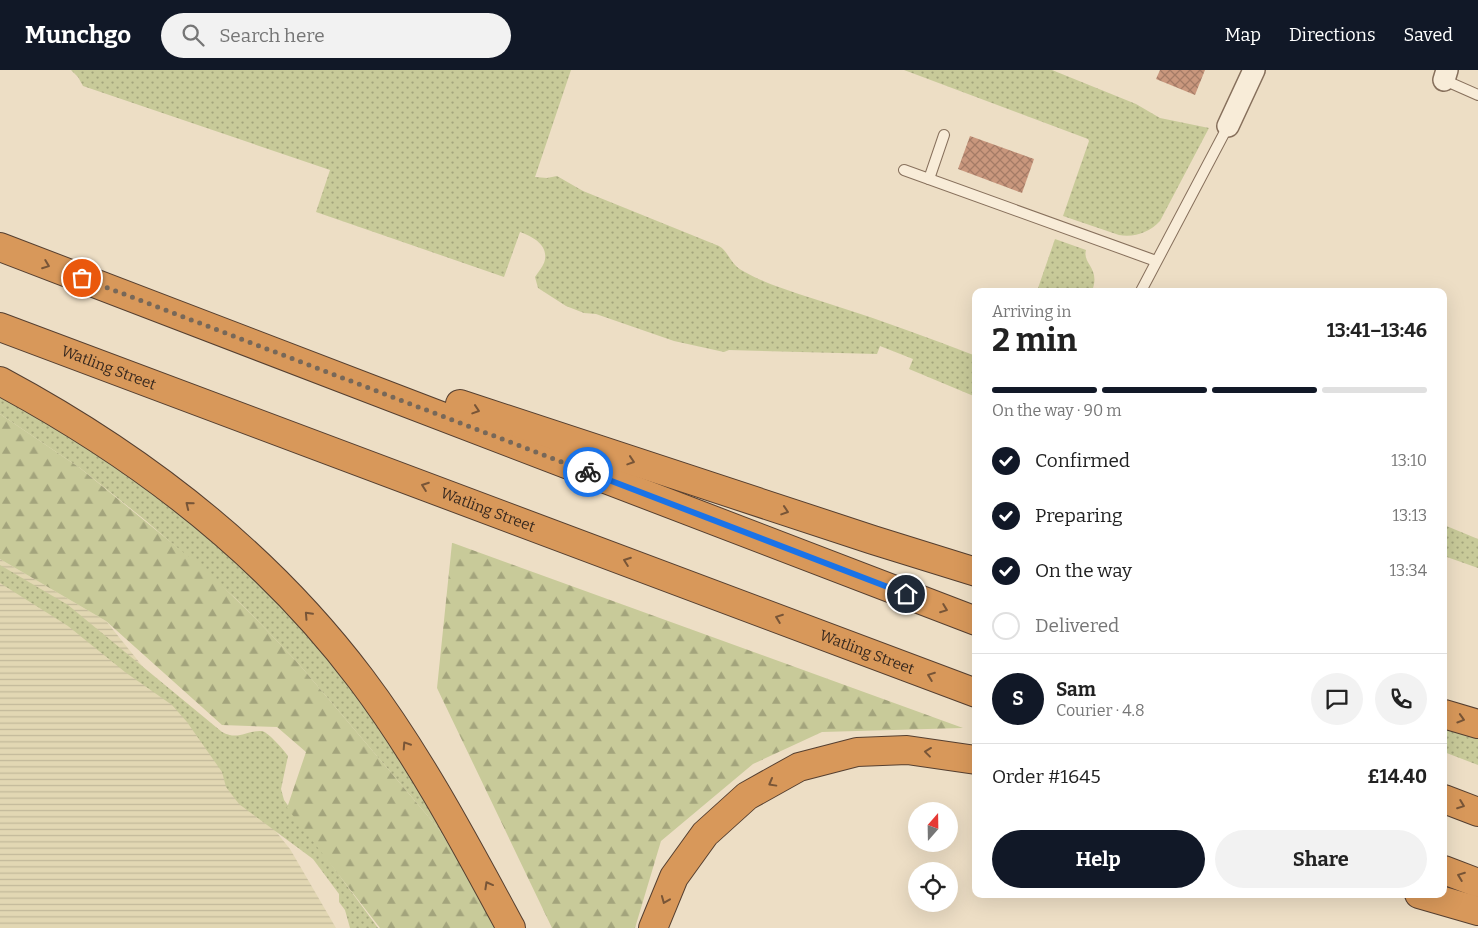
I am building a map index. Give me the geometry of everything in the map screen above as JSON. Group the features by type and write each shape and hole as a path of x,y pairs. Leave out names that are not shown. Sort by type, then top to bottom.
{"highway":[{"path":"0,247 972,619"},
{"path":"114,290 873,540 972,571"},
{"name":"Watling Street","path":"0,327 972,692"},
{"path":"0,381 86,430 157,479 239,547 297,603 361,679 408,748 467,848 511,928"},
{"path":"1447,715 1478,724"},
{"path":"653,928 674,877 705,834 747,796 799,767 857,752 907,750 972,759"},
{"path":"1447,800 1478,812"},
{"path":"1447,871 1478,883"},
{"path":"1433,898 1478,911"}],"street":[{"path":"1228,126 1254,70"}],"lane":[{"path":"1445,75 1478,95"},
{"path":"1142,288 1228,126"},
{"path":"929,179 944,134"},
{"path":"904,170 1156,261"}],"shaded area":[{"path":"0,559 106,621 290,849 336,928 0,928"}],"green space":[{"path":"71,70 571,70 535,177 547,178 557,176 583,191 719,246 739,268 765,282 924,336 972,354 972,395 909,369 913,359 880,346 877,354 729,350 724,352 674,341 596,314 584,313 566,306 538,288 535,277 544,263 545,252 540,243 525,234 520,232 504,277 316,212 330,170 83,86"},
{"path":"904,70 1052,70 1136,104 1160,118 1209,128 1160,221 1141,233 1130,236 1119,235 1063,216 1089,141 1088,139"},
{"path":"1055,239 1086,250 1085,255 1094,277 1093,288 1038,288"},
{"path":"0,393 105,455 224,548 318,643 404,760 497,928 495,928 464,869 438,828 298,663 234,597 145,520 80,468 0,414"},
{"path":"0,414 80,468 211,575 256,619 298,663 438,828 464,869 495,928 380,928 287,808 306,752 277,727 222,725 106,621 0,559"},
{"path":"1447,526 1478,539 1478,568 1447,557"},
{"path":"452,543 963,728 822,732 753,764 661,841 635,928 552,928 437,688"},
{"path":"0,565 68,605 222,732 233,736 262,731 272,738 288,756 281,789 284,800 378,928 350,928 345,910 339,902 339,894 313,859 239,804 226,787 222,772 187,722 172,705 125,672 68,626 0,583"},
{"path":"1447,726 1478,736 1478,765 1447,753"}],"building":[{"path":"1160,70 1205,70 1195,95 1156,79"},
{"path":"970,136 1034,159 1022,193 958,169"}],"way so far":[{"path":"82,278 588,472"}],"route":[{"path":"588,472 906,594"}]}
